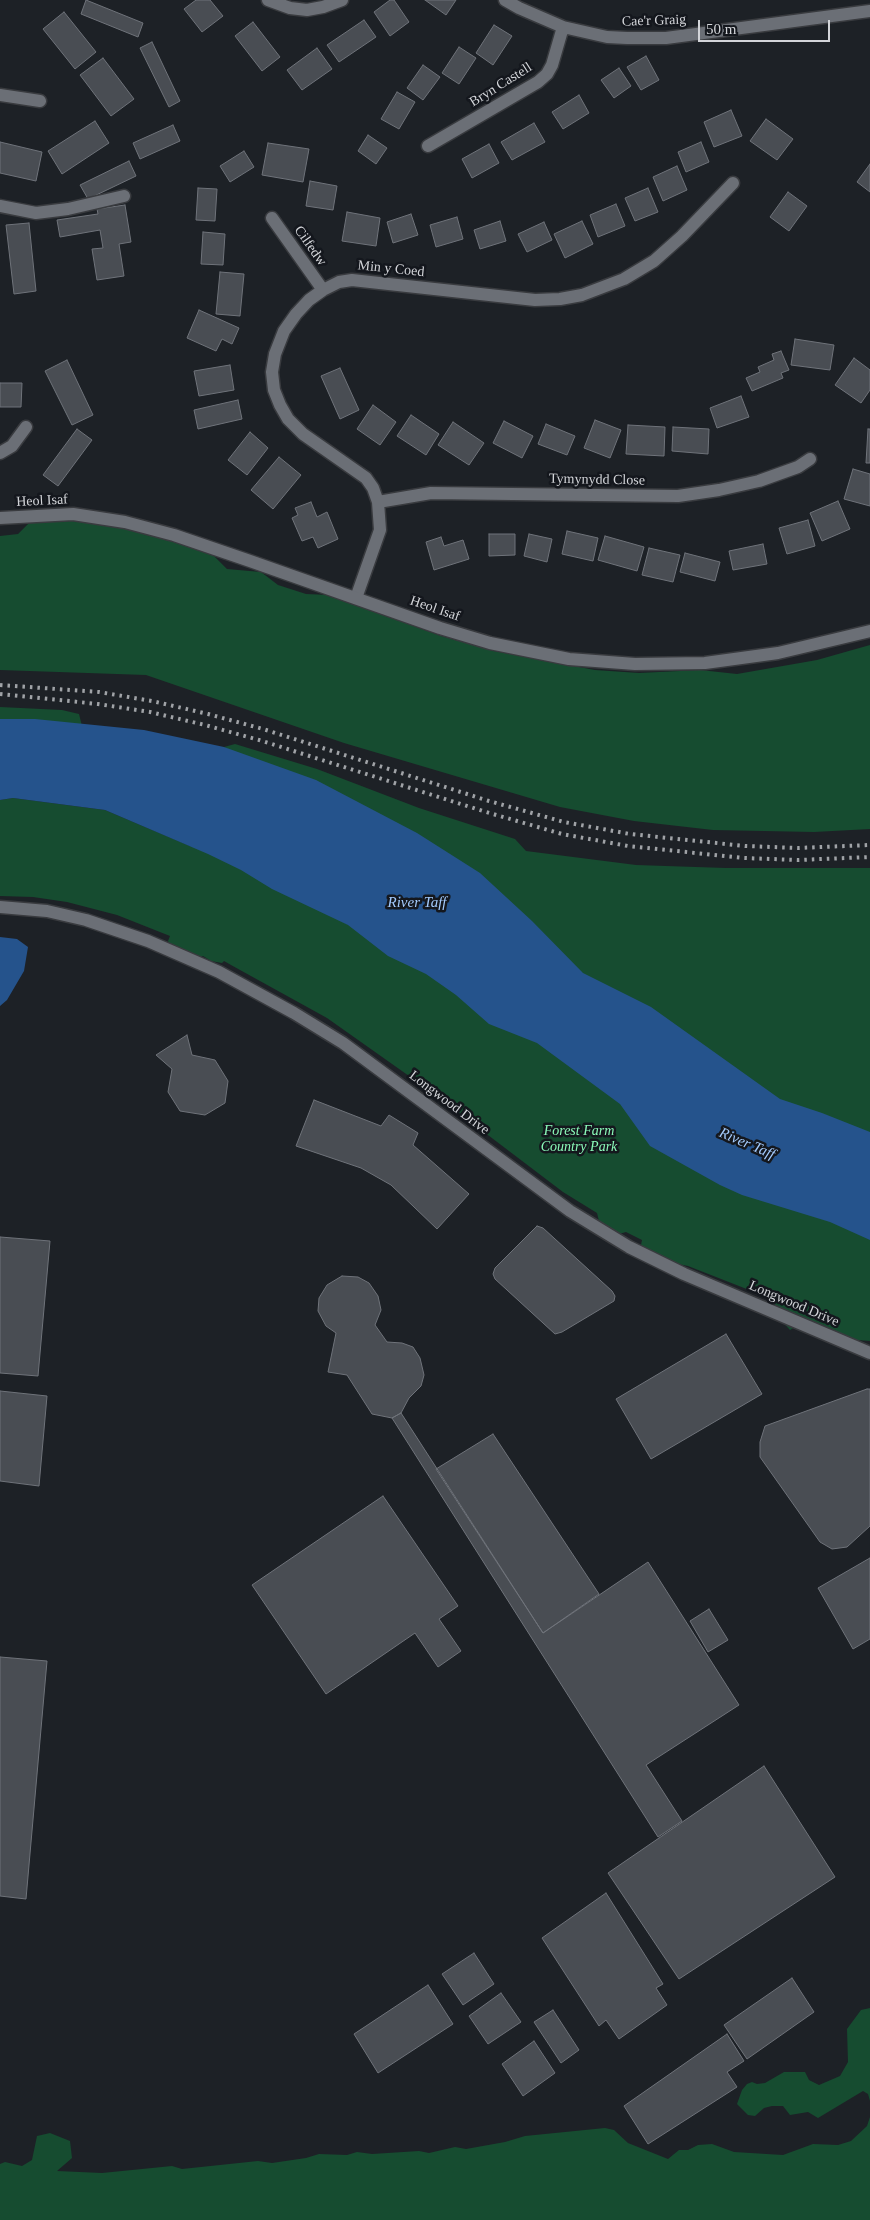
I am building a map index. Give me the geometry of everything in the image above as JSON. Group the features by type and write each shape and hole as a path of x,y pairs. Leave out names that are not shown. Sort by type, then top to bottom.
{"street":[{"path":"268,0 290,8 307,10 323,7 342,0"},
{"name":"Cae'r Graig","path":"504,0 564,27 607,37 648,39 870,11"},
{"name":"Bryn Castell","path":"428,146 538,82 547,74 552,65 564,27"},
{"path":"0,95 40,101"},
{"name":"Min y Coed","path":"356,598 380,530 378,502 373,488 366,478 303,434 288,419 274,390 272,372 275,354 284,331 309,300 339,282 352,280 535,300 560,299 582,295 624,280 654,261 682,236 733,183"},
{"path":"0,206 36,213 68,209 124,196"},
{"name":"Cilfedw","path":"272,218 323,290"},
{"path":"0,453 12,446 26,427"},
{"name":"Tymynydd Close","path":"378,502 431,493 678,496 719,490 759,481 798,467 810,459"},
{"name":"Heol Isaf","path":"0,518 73,514 125,522 174,535 490,643 569,659 672,664 738,659 824,643 870,631"},
{"name":"Longwood Drive","path":"0,908 47,911 86,920 148,940 219,972 294,1013 343,1043 570,1211 629,1247 684,1274 870,1353"}],"green space":[{"path":"59,519 105,523 153,534 213,555 227,569 261,572 278,585 306,594 329,595 441,636 494,651 595,670 639,673 700,670 737,674 817,660 870,645 870,829 814,832 713,830 634,821 560,807 344,743 146,675 0,670 0,536 18,534 32,520"},
{"path":"0,707 62,710 79,714 83,730 0,741"},
{"path":"235,744 317,769 419,808 515,839 526,851 636,865 726,868 870,868 870,1150 793,1116 224,747"},
{"name":"Forest Farm Country Park","path":"13,798 105,810 190,846 204,847 296,895 400,954 522,1029 870,1218 870,1341 857,1340 846,1347 839,1347 824,1339 805,1321 790,1330 768,1306 767,1297 688,1266 678,1264 663,1269 647,1263 641,1245 642,1240 626,1232 619,1234 607,1230 599,1221 597,1213 563,1192 426,1088 327,1018 224,961 222,963 211,961 203,956 189,962 177,959 168,941 170,936 117,915 67,902 33,897 0,896 0,800"},
{"path":"870,2008 870,2101 868,2094 863,2091 818,2118 808,2112 790,2115 783,2106 764,2108 755,2116 748,2115 737,2104 742,2090 747,2084 752,2082 757,2084 765,2083 784,2072 805,2072 809,2080 819,2085 840,2076 848,2062 847,2029 861,2010"},
{"path":"870,2117 870,2220 0,2220 0,2164 5,2162 22,2166 32,2160 37,2136 50,2133 70,2141 72,2158 57,2171 102,2173 172,2166 182,2169 258,2161 272,2163 319,2154 347,2155 357,2152 372,2154 419,2151 429,2153 455,2147 466,2149 505,2142 525,2136 605,2128 614,2130 628,2143 668,2159 679,2150 688,2150 698,2145 712,2144 734,2152 783,2155 813,2144 838,2145 851,2141 867,2126"}],"water":[{"name":"River Taff","path":"0,719 35,719 144,730 224,747 316,780 417,833 480,873 532,921 583,973 651,1007 780,1099 870,1132 870,1240 830,1222 742,1195 720,1185 650,1146 620,1104 537,1043 489,1024 456,995 426,974 388,956 348,925 272,889 241,870 105,810 13,798 0,800"},
{"path":"0,937 17,939 28,947 24,971 7,1000 0,1006"}],"building":[{"path":"86,0 143,23 138,37 81,14"},
{"path":"196,0 210,0 223,16 202,32 184,9"},
{"path":"390,0 394,0 409,22 390,36 374,12"},
{"path":"425,0 456,0 446,15"},
{"path":"64,12 96,52 75,69 43,29"},
{"path":"364,20 376,37 339,62 327,45"},
{"path":"253,22 280,57 262,71 235,36"},
{"path":"494,25 512,36 493,65 476,53"},
{"path":"152,42 180,101 169,107 140,48"},
{"path":"459,47 476,58 459,84 442,73"},
{"path":"317,48 332,69 302,90 287,70"},
{"path":"646,56 659,80 641,90 627,67"},
{"path":"103,58 134,99 111,116 80,75"},
{"path":"423,65 440,77 423,100 407,88"},
{"path":"619,68 631,86 614,98 601,80"},
{"path":"397,92 415,102 399,129 381,119"},
{"path":"579,95 589,113 563,129 552,112"},
{"path":"731,110 742,136 714,147 704,122"},
{"path":"766,119 793,139 777,160 750,141"},
{"path":"95,121 109,143 62,174 48,151"},
{"path":"534,123 545,142 512,160 501,142"},
{"path":"173,125 180,141 140,159 133,143"},
{"path":"368,135 387,148 376,164 358,151"},
{"path":"0,142 42,152 36,181 0,173"},
{"path":"701,142 709,162 686,172 678,152"},
{"path":"268,143 309,149 303,182 262,175"},
{"path":"489,144 499,163 472,178 462,159"},
{"path":"244,151 254,167 230,182 220,166"},
{"path":"129,161 136,176 88,199 80,185"},
{"path":"870,164 870,192 857,182"},
{"path":"677,166 687,190 663,201 653,177"},
{"path":"310,181 337,186 333,210 306,206"},
{"path":"198,188 217,189 215,221 196,220"},
{"path":"648,188 658,212 635,221 625,198"},
{"path":"788,192 807,206 789,231 770,217"},
{"path":"616,204 625,226 598,237 590,215"},
{"path":"125,205 131,242 119,244 124,276 97,280 92,249 103,248 100,230 60,237 57,220 98,214 97,209"},
{"path":"347,212 380,218 376,246 342,241"},
{"path":"411,214 418,235 393,243 387,222"},
{"path":"457,217 463,239 436,247 430,225"},
{"path":"500,221 506,241 480,249 474,230"},
{"path":"582,221 593,244 565,258 554,234"},
{"path":"544,222 552,240 527,252 518,234"},
{"path":"29,223 36,291 14,294 6,225"},
{"path":"203,232 225,234 223,265 201,264"},
{"path":"220,272 244,274 240,316 216,314"},
{"path":"199,310 239,328 232,344 222,339 216,351 187,338"},
{"path":"795,339 834,345 830,370 791,365"},
{"path":"781,351 789,370 781,373 783,378 752,391 746,378 760,372 758,367 774,360 772,354"},
{"path":"854,358 870,370 870,390 861,403 835,385"},
{"path":"67,360 93,415 72,425 45,371"},
{"path":"230,365 234,390 199,396 194,371"},
{"path":"340,368 359,410 340,419 321,376"},
{"path":"0,383 22,383 21,407 0,407"},
{"path":"741,396 749,417 717,428 710,408"},
{"path":"238,400 242,419 198,429 194,410"},
{"path":"373,405 396,422 380,445 357,429"},
{"path":"411,415 439,434 426,455 397,436"},
{"path":"595,420 621,430 610,458 584,448"},
{"path":"504,421 533,436 522,458 493,443"},
{"path":"453,422 484,443 469,465 438,445"},
{"path":"546,424 575,436 567,455 538,444"},
{"path":"628,425 665,427 664,456 626,454"},
{"path":"673,427 709,429 708,454 672,451"},
{"path":"77,429 92,440 58,486 43,475"},
{"path":"868,429 870,429 870,463 866,463"},
{"path":"250,432 268,448 247,475 228,460"},
{"path":"279,457 301,475 273,509 251,490"},
{"path":"853,469 870,474 870,506 844,499"},
{"path":"838,501 850,529 822,541 810,513"},
{"path":"311,502 317,517 327,512 338,539 318,548 313,537 302,541 292,518 298,515 295,508"},
{"path":"808,520 815,546 787,554 779,528"},
{"path":"567,531 598,538 593,561 562,554"},
{"path":"489,534 515,534 515,555 489,556"},
{"path":"529,534 552,539 547,562 524,556"},
{"path":"605,536 644,547 637,571 598,560"},
{"path":"441,537 444,546 463,540 469,559 434,570 426,542"},
{"path":"763,544 767,564 733,570 729,551"},
{"path":"649,548 680,555 673,582 642,575"},
{"path":"685,553 720,562 715,581 680,572"},
{"path":"187,1035 192,1055 215,1060 228,1081 225,1103 205,1115 180,1111 168,1092 172,1069 156,1055"},
{"path":"314,1100 381,1126 389,1115 418,1133 413,1145 469,1194 437,1229 391,1185 361,1168 296,1146"},
{"path":"537,1226 543,1228 612,1291 615,1296 614,1301 562,1332 555,1334 495,1279 493,1274 495,1268"},
{"path":"0,1237 50,1241 38,1376 0,1373"},
{"path":"342,1276 358,1277 369,1283 378,1296 381,1310 375,1325 387,1342 402,1343 413,1347 420,1358 424,1375 421,1386 409,1398 401,1413 392,1418 372,1414 347,1375 328,1372 336,1333 326,1326 318,1311 319,1298 327,1285"},
{"path":"726,1334 762,1394 651,1459 616,1399"},
{"path":"870,1389 870,1526 847,1547 832,1549 820,1542 760,1457 760,1442 765,1426"},
{"path":"0,1391 47,1396 39,1486 0,1481"},
{"path":"401,1413 543,1633 648,1562 739,1705 646,1765 682,1821 658,1837 392,1418"},
{"path":"493,1434 599,1594 543,1633 436,1469"},
{"path":"383,1496 458,1606 439,1619 461,1651 438,1667 415,1633 326,1694 252,1585"},
{"path":"870,1558 870,1639 853,1649 818,1588"},
{"path":"709,1609 728,1640 708,1652 690,1621"},
{"path":"0,1657 47,1661 26,1899 0,1896"},
{"path":"764,1766 835,1877 679,1979 608,1873"},
{"path":"606,1893 663,1984 656,1988 667,2005 619,2039 606,2020 599,2026 542,1938"},
{"path":"474,1953 494,1984 463,2005 442,1974"},
{"path":"792,1978 814,2012 747,2059 724,2025"},
{"path":"428,1985 453,2024 378,2073 354,2034"},
{"path":"501,1993 521,2022 488,2044 469,2016"},
{"path":"553,2010 579,2050 561,2063 534,2022"},
{"path":"727,2034 744,2061 727,2072 737,2087 648,2144 624,2106"},
{"path":"534,2041 555,2073 523,2096 502,2064"}],"railway":[{"path":"0,685 99,692 152,701 208,714 263,729 489,801 564,822 630,834 745,846 798,848 870,845"},
{"path":"0,694 98,704 150,712 205,725 562,834 628,846 744,858 798,860 870,857"}]}
